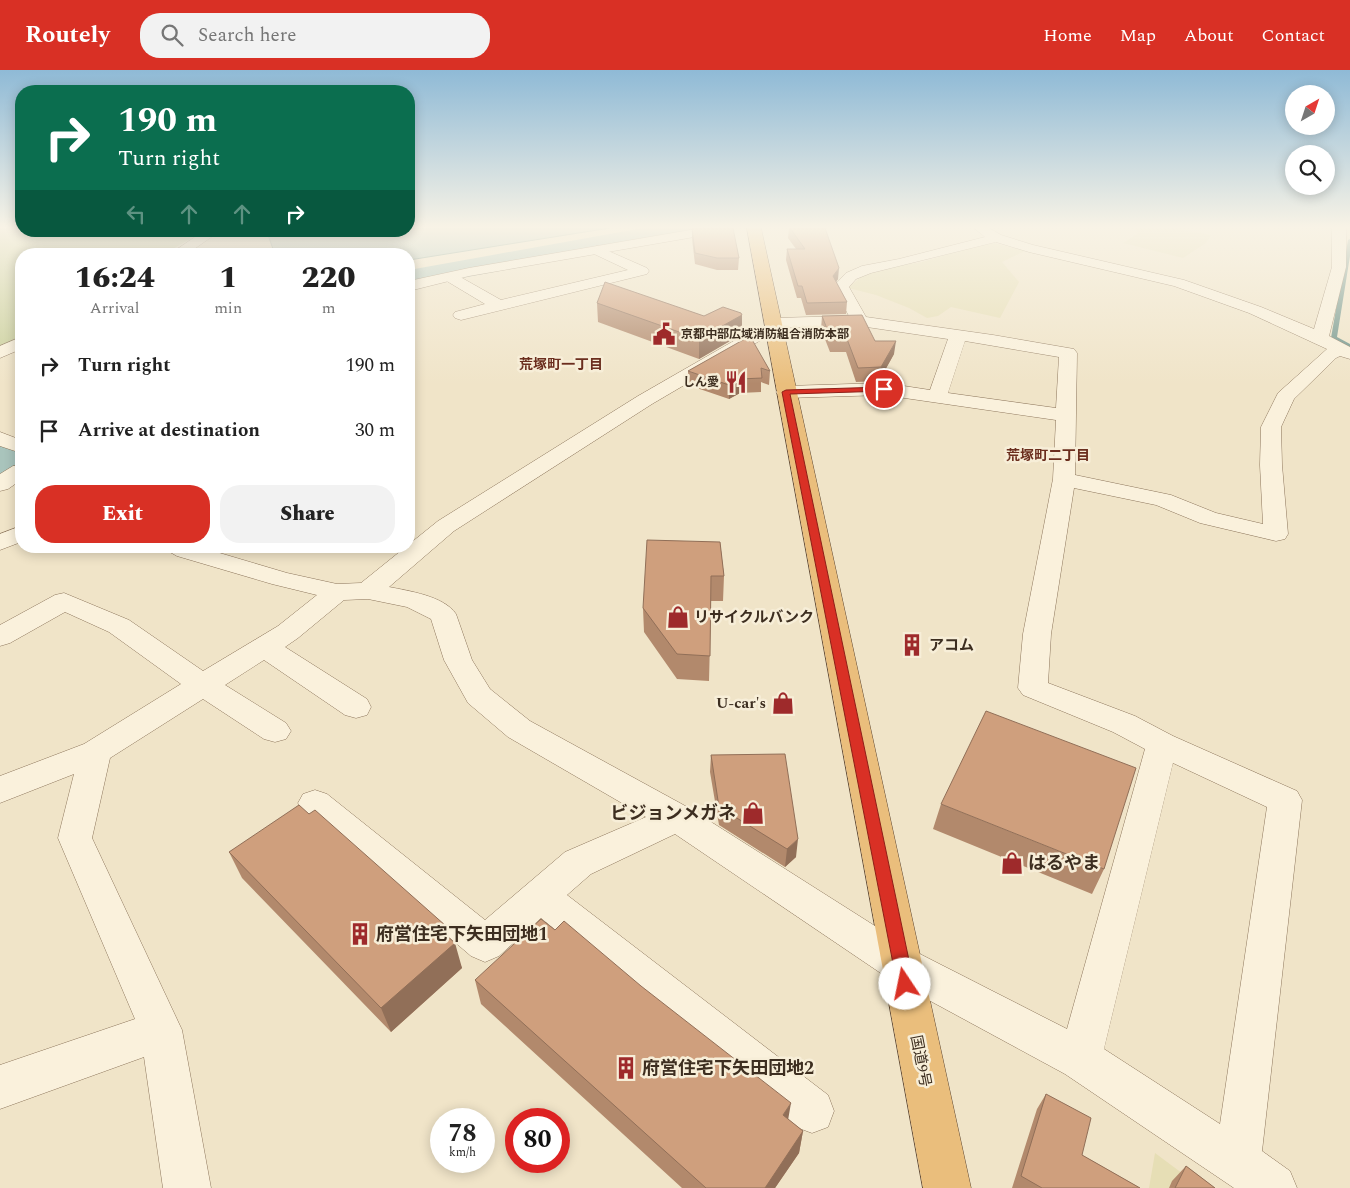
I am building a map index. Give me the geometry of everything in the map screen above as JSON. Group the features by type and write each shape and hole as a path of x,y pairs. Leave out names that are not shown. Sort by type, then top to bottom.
{"highway":[{"name":"国道9号","path":"764,280 947,1188"}],"street":[{"path":"415,285 433,280"},
{"path":"457,280 499,306"},
{"path":"461,315 608,280"},
{"path":"847,280 841,287 860,321"},
{"path":"1168,280 1255,310 1320,338 1345,352"},
{"path":"1320,338 1335,280"},
{"path":"415,552 446,526 505,490 541,464 645,400 757,335 774,328 860,321 1068,353 1064,479 1037,634 1033,688 1124,724 1162,744 1285,800 1238,1162"},
{"path":"937,396 958,335"},
{"path":"0,353 15,345"},
{"path":"1064,479 1164,500 1208,518 1276,534 1271,465 1271,427 1285,397 1330,354 1345,352"},
{"path":"786,392 884,389 1067,416"},
{"path":"0,438 15,444"},
{"path":"0,484 15,475"},
{"path":"0,544 15,536"},
{"path":"190,553 281,579 337,592 368,591 415,600 443,614 458,660 479,696 519,729 677,818 902,965 1080,1059 1238,1162 1273,1188"},
{"path":"368,591 414,553"},
{"path":"0,790 95,752 204,686 288,632 337,592"},
{"path":"0,637 64,601 120,626 204,686 275,731"},
{"path":"264,647 356,707"},
{"path":"1080,1059 1162,744"},
{"path":"95,752 75,838 161,1030 188,1188"},
{"path":"315,803 485,944 578,863 677,818"},
{"path":"541,896 812,1111"},
{"path":"0,1086 161,1030"}],"shaded area":[{"path":"857,280 1017,280 1019,282 1000,318 951,307 938,316 927,318 909,308 876,295 848,288"},
{"path":"1155,1153 1202,1188 1149,1188"}],"green space":[{"path":"0,280 15,280 15,340 0,349"}],"building":[{"path":"796,280 835,280 847,302 807,303 802,286 798,286"},
{"path":"605,282 704,316 723,307 742,315 699,339 597,303"},
{"path":"862,315 875,341 896,341 881,367 858,368 847,339 831,339 822,316"},
{"path":"750,336 770,371 761,368 762,378 740,379 729,385 688,371"},
{"name":"リサイクルバンク","path":"647,540 720,542 724,576 711,576 710,656 677,654 643,608"},
{"path":"986,711 1136,768 1104,869 941,804"},
{"path":"785,754 798,839 787,849 719,807 711,755"},
{"name":"府営住宅下矢田団地1","path":"299,805 309,814 315,810 446,926 440,930 455,943 381,1008 229,852"},
{"name":"府営住宅下矢田団地2","path":"541,919 555,930 564,921 641,986 791,1103 783,1115 803,1131 765,1188 706,1188 475,980"},
{"path":"1046,1094 1091,1118 1082,1155 1140,1188 1042,1188 1021,1176"},
{"path":"1186,1166 1215,1188 1175,1188"}],"waterway":[{"path":"1343,280 1334,338 1350,347"},
{"path":"0,465 15,456"}],"place":[{"name":"京都中部広域消防組合消防本部","path":"664,334"},
{"name":"しん愛","path":"736,382"},
{"name":"リサイクルバンク","path":"678,617"},
{"name":"アコム","path":"912,645"},
{"name":"U-car's","path":"783,703"},
{"name":"ビジョンメガネ","path":"753,813"},
{"name":"はるやま","path":"1012,863"},
{"name":"府営住宅下矢田団地1","path":"360,934"},
{"name":"府営住宅下矢田団地2","path":"626,1068"}],"district":[{"name":"荒塚町一丁目","path":"561,364"},
{"name":"荒塚町二丁目","path":"1048,455"}],"route":[{"path":"884,389 786,392 905,984"}]}
